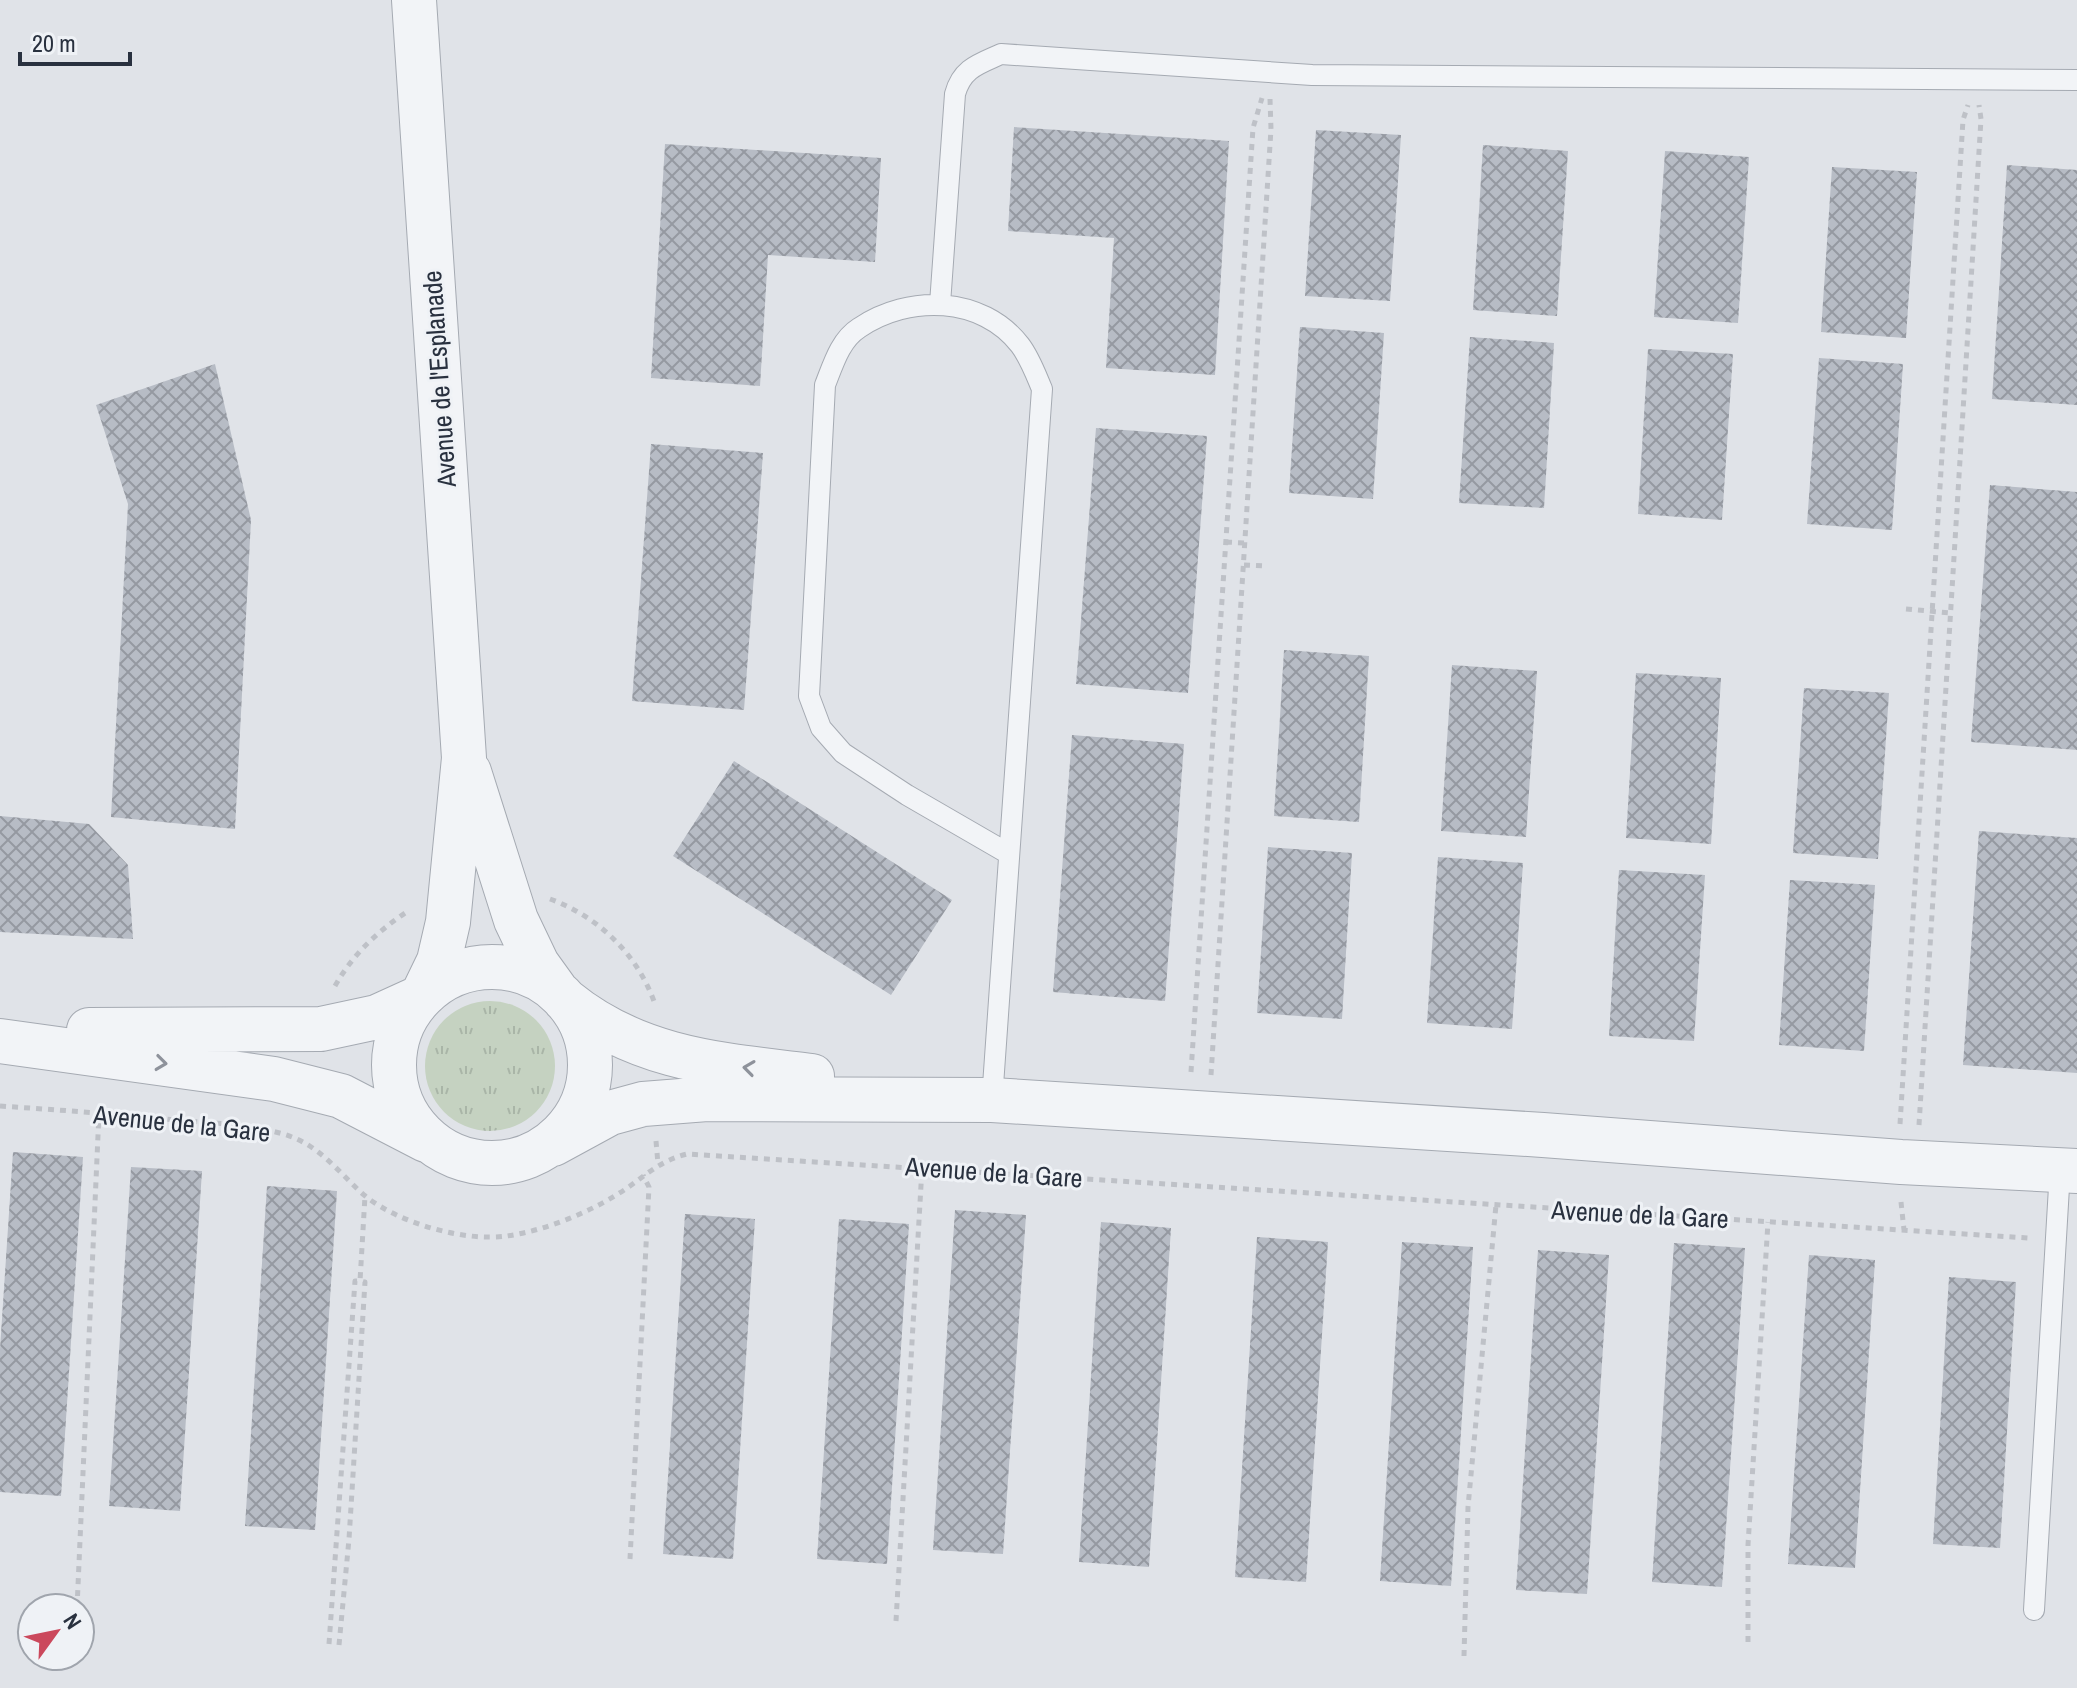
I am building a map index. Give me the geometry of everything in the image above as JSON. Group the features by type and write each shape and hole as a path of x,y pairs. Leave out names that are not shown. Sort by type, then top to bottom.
{"street":[{"name":"Avenue de l'Esplanade","path":"414,0 464,758 448,922 439,961 422,995"},
{"name":"Avenue de l'Esplanade","path":"464,758 516,920 537,964 559,994"},
{"path":"0,1030 321,1029 377,1017 454,975 497,967 518,969 537,977 629,1041 684,1058 992,1100"},
{"path":"553,1144 570,1127 582,1106 591,1070 583,1029 559,994"},
{"path":"422,995 410,1009 396,1037 393,1067 396,1084 409,1116 450,1152 474,1160 500,1163 535,1154 610,1113 643,1104 707,1099 992,1100 1901,1162 2069,1170"},
{"name":"Avenue de la Gare","path":"0,1041 232,1072 308,1087 359,1104 450,1152"}],"lane":[{"path":"940,304 955,94 959,81 967,71 1001,54 1269,74 2077,80"},
{"path":"992,1100 1042,389 1021,346 1004,329 975,310 940,304 913,306 857,328 838,352 825,385 809,696 821,728 843,753 907,795 1009,854"},
{"path":"2034,1610 2069,1170"}],"path":[{"path":"1919,1124 1981,119"},
{"path":"1900,1123 1963,120"},
{"path":"1191,1078 1253,128"},
{"path":"1211,1080 1271,129"},
{"path":"1226,542 1245,543"},
{"path":"1244,565 1265,566"},
{"path":"1906,609 1951,613"},
{"path":"542,896 577,910 618,944 642,975 657,1011"},
{"path":"331,996 353,959 368,942 418,905"},
{"name":"Avenue de la Gare","path":"0,1106 212,1123 283,1134 309,1143 383,1208 450,1233 478,1237 508,1236 575,1215 630,1186 672,1158 687,1154 2038,1239"},
{"path":"78,1592 99,1113"},
{"path":"896,1621 922,1168"},
{"path":"630,1559 649,1187 643,1175"},
{"path":"360,1281 365,1195"},
{"path":"1464,1656 1468,1507 1496,1205"},
{"path":"1748,1642 1748,1545 1768,1222"},
{"path":"329,1644 355,1281 360,1281 365,1282 349,1539 339,1645"}],"green space":[{"path":"490,1001 515,1006 536,1020 550,1041 555,1066 550,1091 536,1112 515,1126 490,1131 465,1126 444,1112 430,1091 425,1066 430,1041 444,1020 465,1006"}],"building":[{"path":"1014,127 1229,141 1215,375 1106,368 1114,238 1008,231"},
{"path":"1316,130 1401,135 1390,301 1305,296"},
{"path":"665,144 881,158 875,262 768,255 760,386 651,378"},
{"path":"1483,145 1568,151 1557,316 1473,310"},
{"path":"1665,151 1749,157 1738,323 1654,317"},
{"path":"2007,165 2077,170 2077,405 1992,399"},
{"path":"1832,167 1917,172 1906,338 1821,332"},
{"path":"1300,327 1384,333 1373,499 1289,493"},
{"path":"1470,337 1554,343 1544,508 1459,503"},
{"path":"1648,349 1733,354 1722,520 1638,514"},
{"path":"1819,358 1903,364 1892,530 1807,524"},
{"path":"215,364 251,520 235,829 111,817 128,504 96,405"},
{"path":"1096,428 1207,436 1188,693 1076,684"},
{"path":"651,444 763,453 744,710 632,701"},
{"path":"1990,485 2077,492 2077,750 1971,742"},
{"path":"1284,650 1369,656 1359,822 1274,816"},
{"path":"1452,665 1537,671 1526,837 1441,831"},
{"path":"1636,673 1721,678 1711,844 1626,838"},
{"path":"1804,688 1889,693 1878,859 1793,853"},
{"path":"1072,735 1184,744 1165,1001 1053,992"},
{"path":"734,761 952,900 891,995 673,856"},
{"path":"0,816 89,824 128,865 133,939 0,932"},
{"path":"1979,831 2077,838 2077,1073 1963,1065"},
{"path":"1268,847 1352,853 1342,1019 1257,1013"},
{"path":"1438,857 1523,863 1512,1029 1427,1023"},
{"path":"1619,870 1705,875 1694,1041 1609,1036"},
{"path":"1790,880 1875,885 1864,1051 1779,1045"},
{"path":"13,1152 83,1157 61,1496 0,1492 0,1349"},
{"path":"131,1167 202,1171 180,1511 109,1506"},
{"path":"267,1186 337,1191 315,1530 245,1526"},
{"path":"955,1210 1026,1215 1003,1554 933,1550"},
{"path":"685,1214 755,1219 733,1559 663,1554"},
{"path":"839,1219 909,1224 887,1564 817,1559"},
{"path":"1101,1222 1171,1228 1149,1567 1079,1562"},
{"path":"1257,1237 1328,1242 1306,1582 1235,1577"},
{"path":"1402,1242 1473,1247 1451,1586 1380,1581"},
{"path":"1674,1243 1745,1248 1722,1587 1652,1582"},
{"path":"1538,1250 1609,1255 1587,1594 1516,1590"},
{"path":"1809,1255 1875,1260 1855,1568 1788,1564"},
{"path":"1949,1277 2016,1282 2000,1548 1933,1544"}]}
